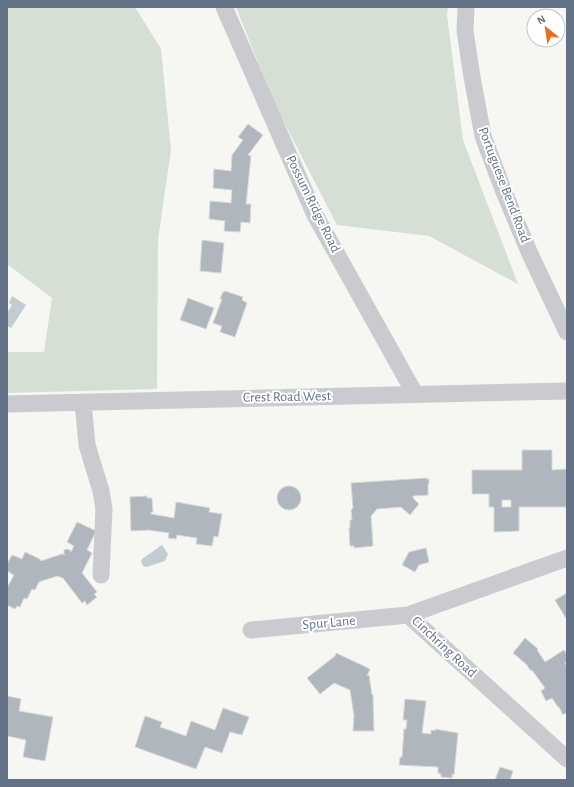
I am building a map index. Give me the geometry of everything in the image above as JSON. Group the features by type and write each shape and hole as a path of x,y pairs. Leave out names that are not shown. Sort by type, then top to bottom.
{"street":[{"name":"Possum Ridge Road","path":"224,7 315,215 415,394"},
{"name":"Portuguese Bend Road","path":"466,7 465,31 483,136 504,192 530,254 567,332"},
{"name":"Crest Road West","path":"7,404 567,390"},
{"path":"83,402 86,445 101,490 104,509 101,575"},
{"name":"Cinchring Road","path":"567,558 408,615 567,759"},
{"name":"Spur Lane","path":"251,630 408,615"}],"shaded area":[{"path":"7,7 135,7 161,49 171,150 158,240 157,389 7,393 7,352 44,352 52,298 7,264"},
{"path":"236,7 448,7 447,15 463,140 518,284 429,236 337,225 274,103"},
{"path":"12,296 26,305 11,328 7,326 7,313 12,305 9,303"},
{"path":"162,545 168,554 165,561 146,567 143,566 141,561 142,559"}],"building":[{"path":"248,124 263,135 248,155 251,156 246,204 251,204 250,223 241,222 240,232 224,231 225,221 209,219 210,201 231,203 232,190 213,188 214,169 231,171 232,155 243,140 238,137"},
{"path":"202,240 224,243 221,273 200,271"},
{"path":"225,291 243,297 242,300 247,303 235,337 220,332 222,326 213,323 222,299 220,299"},
{"path":"188,298 214,308 206,329 180,320"},
{"path":"522,450 552,450 552,470 567,469 567,507 519,507 519,531 494,532 494,507 489,507 489,494 472,494 472,470 522,470","holes":["502,500 511,500 511,507 502,507"]},
{"path":"429,479 428,495 413,496 419,504 410,515 401,507 377,509 371,516 373,546 354,548 354,546 350,546 349,528 350,520 352,520 351,510 353,508 351,483"},
{"path":"289,486 294,487 300,493 300,503 294,509 289,510 284,509 278,503 277,498 278,493 284,487"},
{"path":"147,496 147,498 152,498 153,512 151,512 151,514 174,518 176,502 210,508 209,512 222,514 218,537 214,536 212,546 196,544 197,538 177,535 176,539 168,538 169,533 148,530 131,531 130,497"},
{"path":"77,522 96,531 87,550 92,553 82,573 97,592 94,594 97,597 87,605 85,601 82,603 63,578 57,576 39,582 35,590 32,589 27,599 24,598 20,607 17,606 15,609 7,605 7,588 14,575 7,571 7,564 12,555 22,559 25,552 40,559 41,561 62,554 65,555 64,550 67,549 71,552 74,546 67,542"},
{"path":"426,548 429,562 419,565 415,572 402,565 409,552"},
{"path":"567,593 567,620 555,600"},
{"path":"525,638 538,649 537,650 545,662 564,650 567,654 567,661 565,663 567,667 567,715 565,713 563,715 552,698 546,701 541,691 545,688 532,670 531,671 526,664 513,653"},
{"path":"336,653 370,669 367,676 369,675 373,695 374,731 353,731 354,716 350,690 334,683 320,694 307,678 335,656"},
{"path":"7,696 21,699 19,711 53,717 45,761 23,757 26,740 7,736"},
{"path":"405,699 426,701 422,733 431,734 431,730 435,731 435,729 458,733 454,775 452,774 452,778 441,777 441,774 438,773 438,767 399,765 400,757 402,757 404,729 406,729 407,720 403,720"},
{"path":"223,708 249,717 242,735 230,732 222,753 205,747 196,769 135,747 145,716 162,722 160,727 186,736 191,721 215,730"},
{"path":"500,767 513,771 510,780 495,780"}]}
